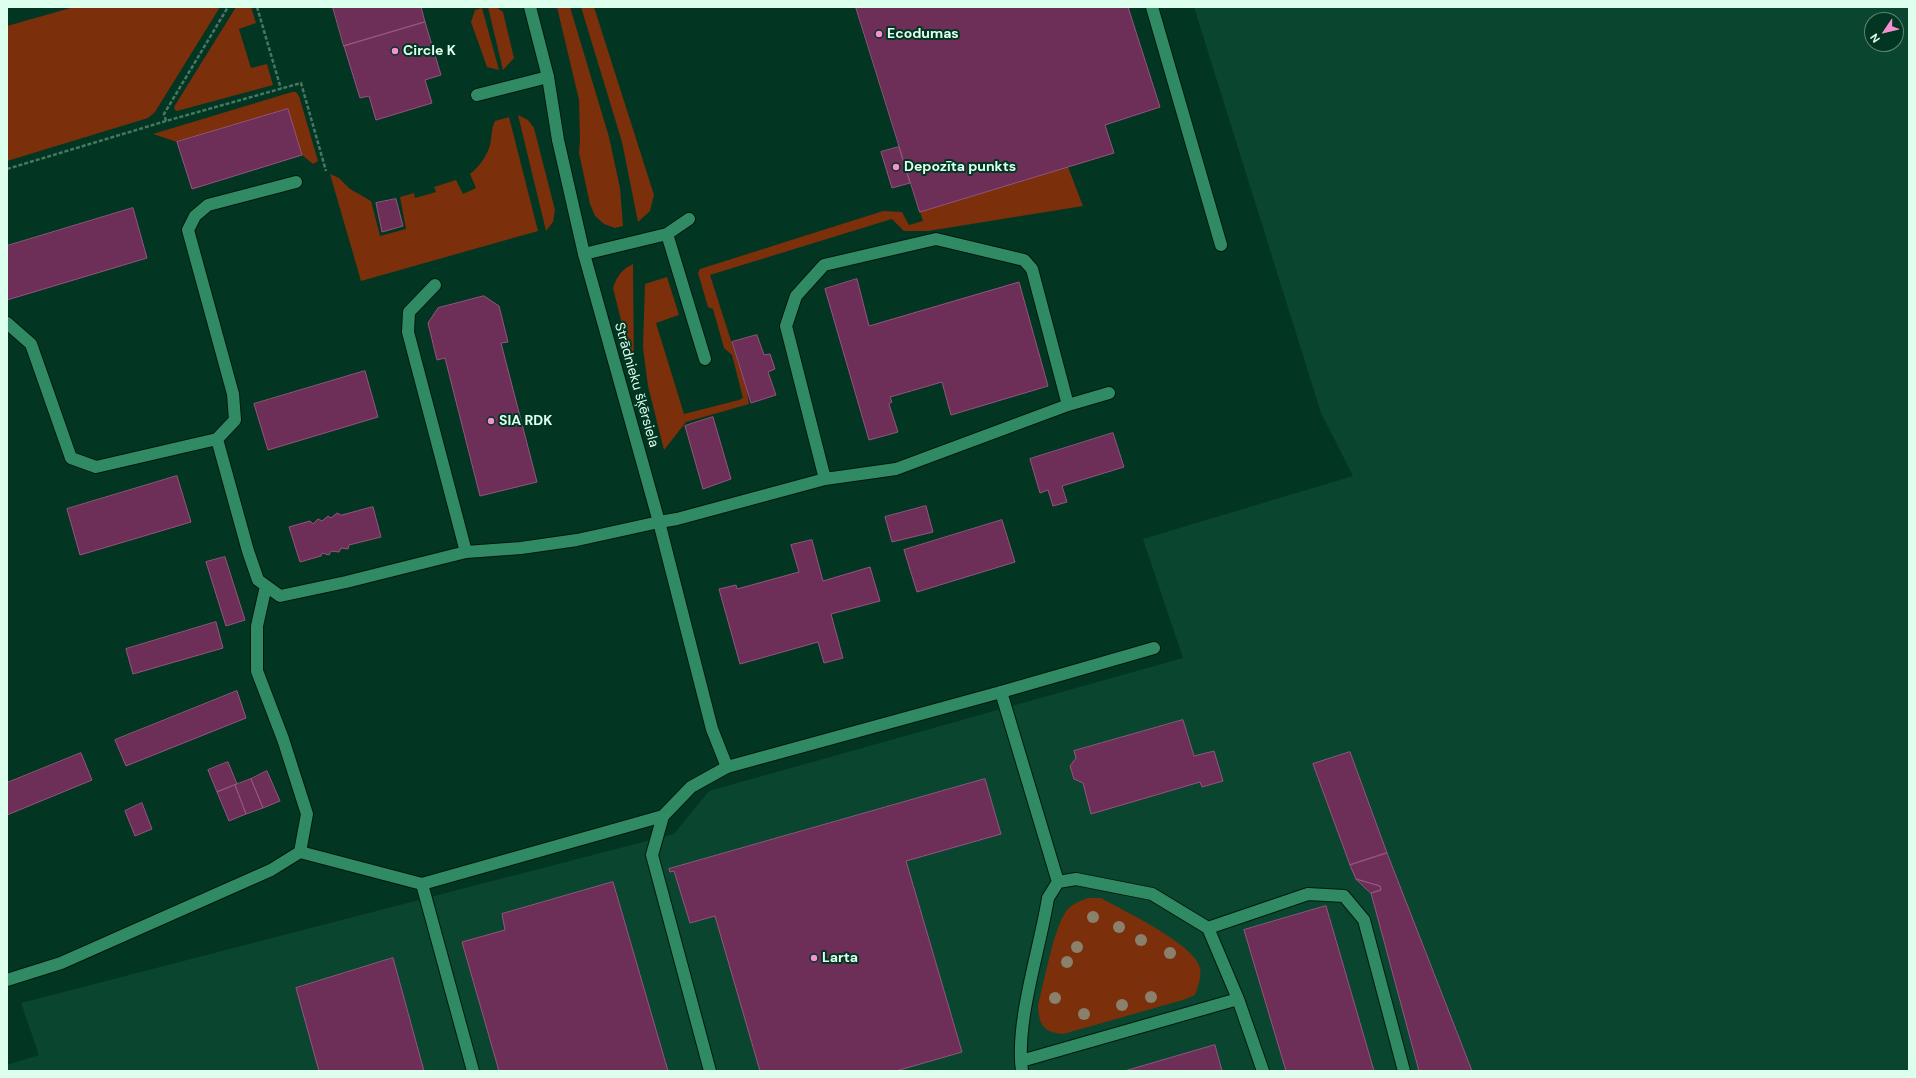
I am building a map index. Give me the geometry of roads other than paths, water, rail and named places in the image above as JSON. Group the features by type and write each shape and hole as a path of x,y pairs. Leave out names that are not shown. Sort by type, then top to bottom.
{"street":[{"name":"Strādnieku šķērsiela","path":"530,7 548,77 558,140 584,254 659,522 712,729 727,767"},
{"path":"1152,7 1221,245"},
{"path":"477,95 548,77"},
{"path":"7,322 31,344 71,458 96,467 217,439 235,420 233,394 188,230 195,216 208,205 296,182"},
{"path":"584,254 667,234 689,219"},
{"path":"667,234 705,359"},
{"path":"825,479 786,326 796,296 824,265 936,239 1024,260 1032,269 1068,405"},
{"path":"435,285 409,312 408,332 466,552"},
{"path":"217,439 248,551 258,580 280,596 346,582 466,552 521,548 577,540 678,519 825,479 896,468 1068,405 1109,393"},
{"path":"266,586 257,626 257,671 283,739 307,814 300,852"},
{"path":"710,1071 652,854 663,816 691,788 727,767 1001,692 1154,648"},
{"path":"1001,692 1058,882"},
{"path":"7,980 61,963 271,870 300,852 422,884 663,816"},
{"path":"1238,999 1022,1066 1024,1024 1029,989 1048,898 1058,882 1076,879 1152,894 1208,928 1238,999 1263,1071"},
{"path":"422,884 473,1071"},
{"path":"1208,928 1308,894 1344,896 1364,920 1404,1071"}],"place":[{"name":"Ecodumas","path":"879,34"},
{"name":"Circle K","path":"395,51"},
{"name":"Depozīta punkts","path":"896,167"},
{"name":"SIA RDK","path":"491,421"},
{"name":"Larta","path":"814,958"}]}
